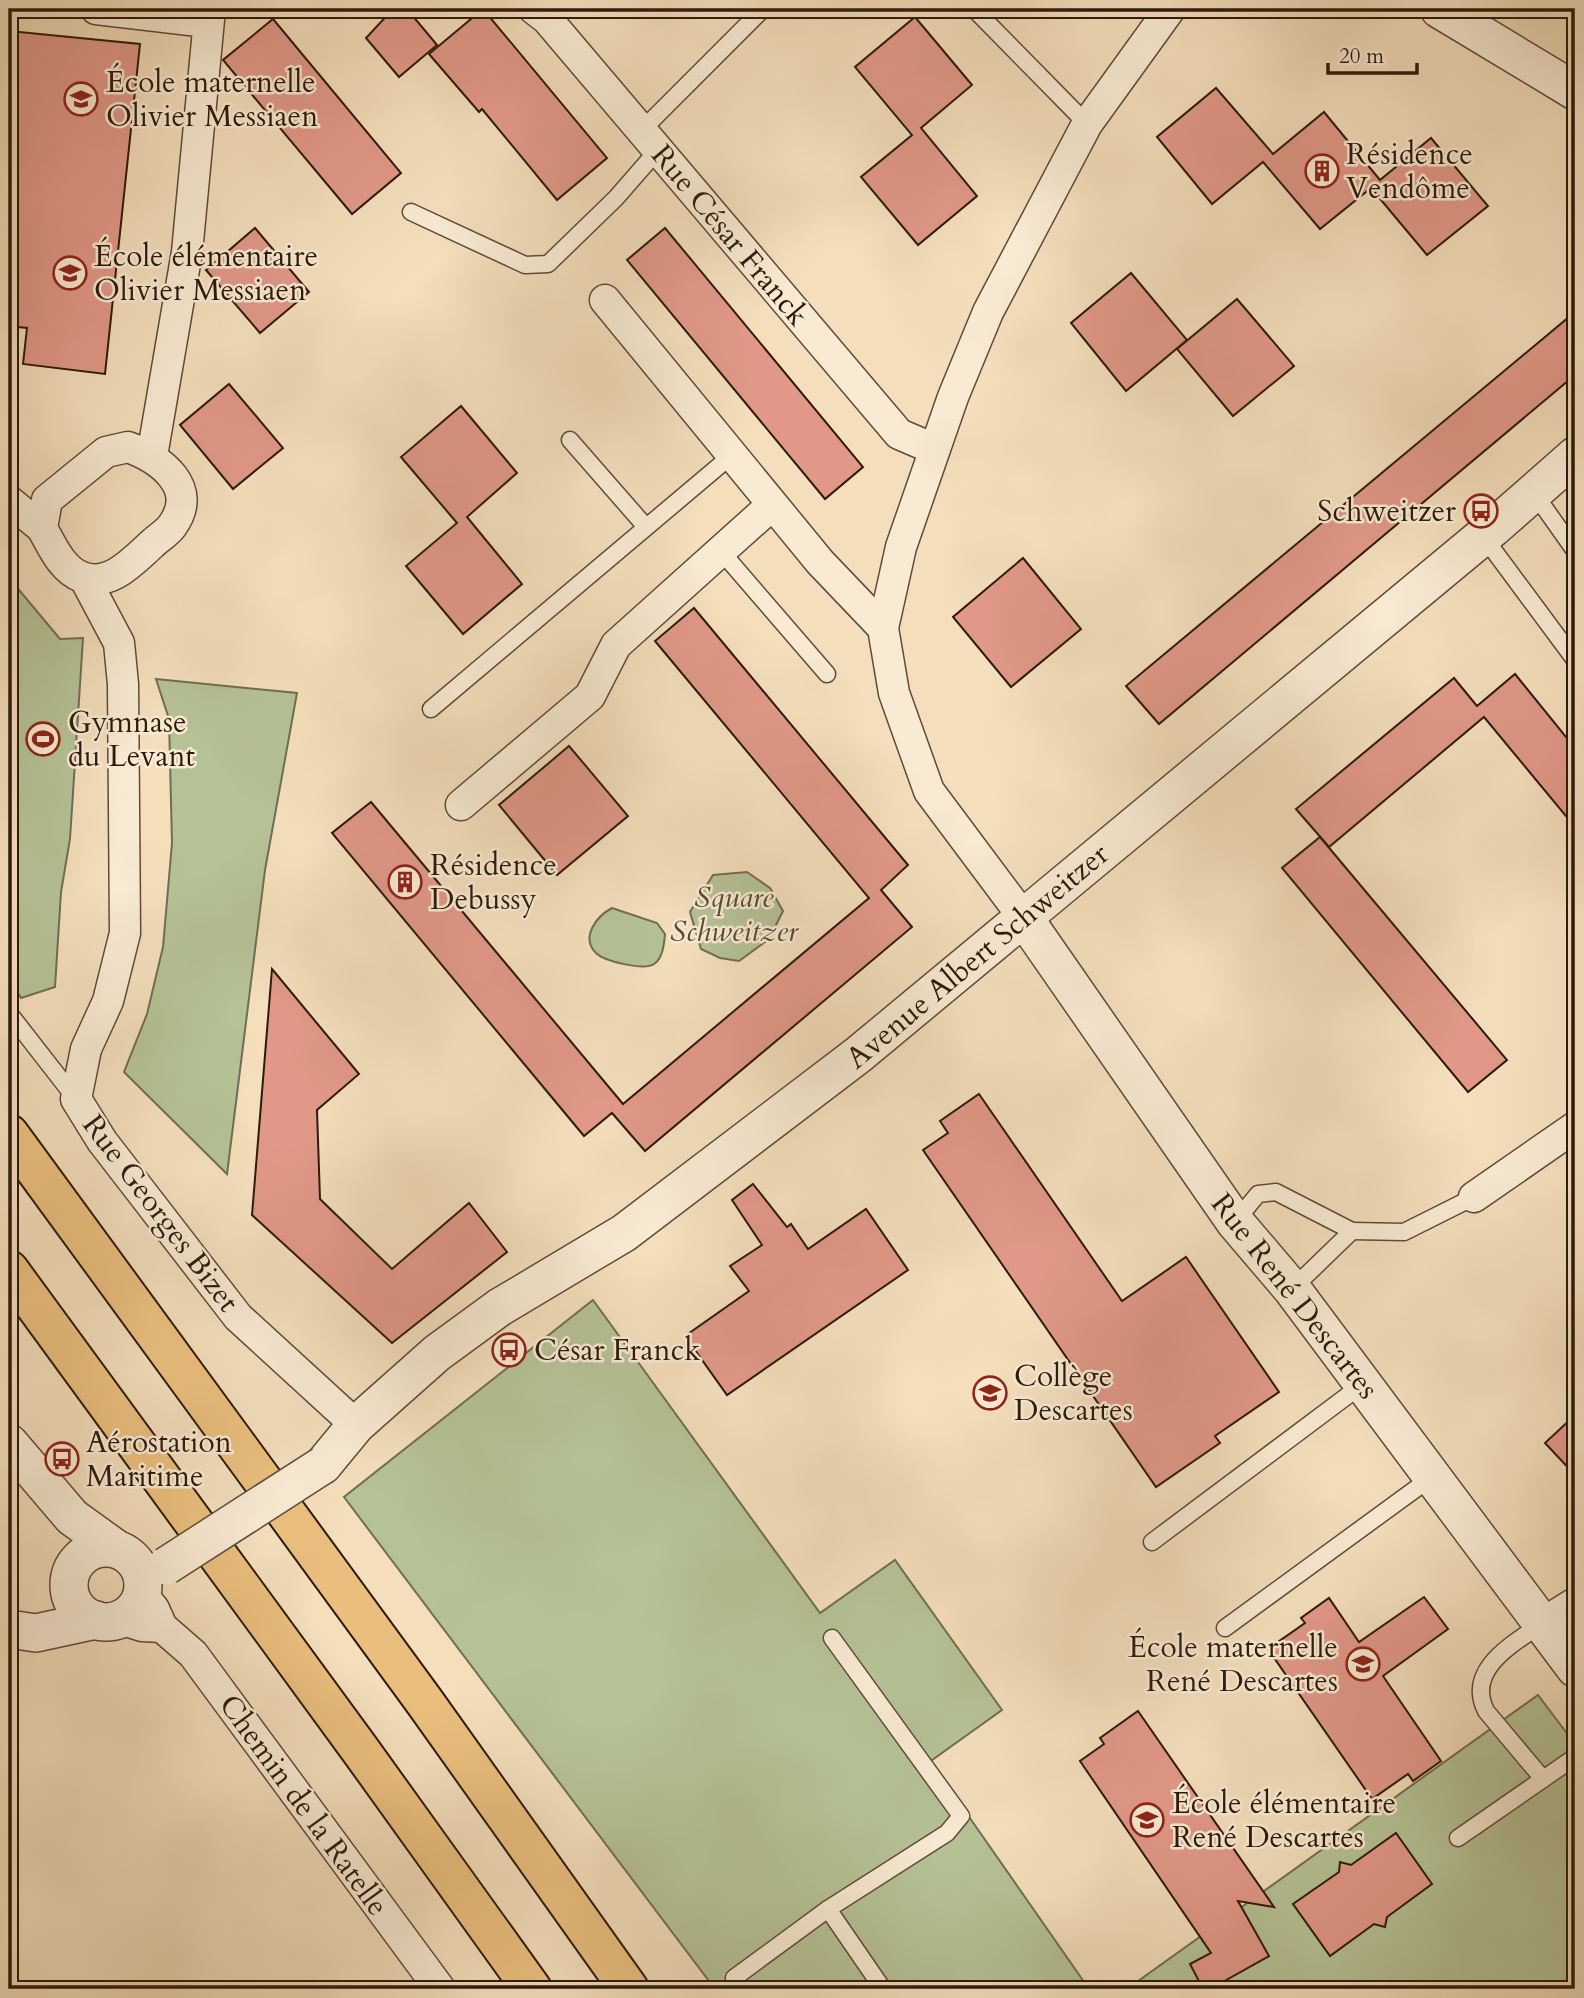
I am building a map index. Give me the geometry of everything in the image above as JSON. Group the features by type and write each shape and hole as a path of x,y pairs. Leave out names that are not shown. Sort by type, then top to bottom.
{"highway":[{"path":"9,1134 424,1701 629,1989"},
{"path":"9,1270 361,1751 531,1989"}],"street":[{"path":"96,9 209,15 187,253 152,456"},
{"name":"Rue César Franck","path":"534,9 547,19 900,434 934,449"},
{"path":"1024,918 929,791 894,693 883,628 901,547 934,449 988,312 1087,124 1170,9"},
{"path":"1439,9 1575,91"},
{"path":"605,300 820,562 883,628"},
{"path":"9,499 44,514 72,572 85,579 106,578 128,566 172,527 182,506 180,488 165,467 152,456 128,447 106,452 44,514"},
{"name":"Avenue Albert Schweitzer","path":"127,1577 316,1456 437,1353 500,1307 624,1233 858,1055 1534,494 1575,456"},
{"path":"461,805 590,696 616,645 772,505"},
{"name":"Rue Georges Bizet","path":"112,626 128,566"},
{"name":"Rue Georges Bizet","path":"85,579 119,643 123,684 125,933 108,1001 86,1049 76,1099 102,1141 238,1317 356,1424"},
{"name":"Rue René Descartes","path":"1024,918 1235,1222 1292,1289 1575,1668"},
{"path":"1474,1197 1575,1127"},
{"path":"9,1443 72,1517 75,1540 127,1577"},
{"path":"18,1638 70,1591 72,1572 127,1577"},
{"path":"18,1638 127,1577"},
{"name":"Chemin de la Ratelle","path":"127,1577 142,1626 162,1627 192,1654 440,1989"},
{"path":"1542,1623 1575,1603"}],"lane":[{"path":"411,212 525,265 548,264 616,198 649,141 763,9"},
{"path":"974,9 1087,124"},
{"path":"570,440 646,527"},
{"path":"430,709 732,455"},
{"path":"1534,494 1575,551"},
{"path":"1483,536 1575,660"},
{"path":"720,550 827,674"},
{"path":"9,1013 76,1099"},
{"path":"1235,1222 1258,1194 1276,1192 1352,1231 1404,1232 1474,1197"},
{"path":"1292,1289 1352,1231"},
{"path":"1152,1542 1363,1384"},
{"path":"1224,1628 1432,1477"},
{"path":"1542,1623 1495,1657 1481,1681 1479,1698 1486,1711 1543,1779"},
{"path":"734,1978 828,1909 947,1833 961,1816 832,1638"},
{"path":"1458,1838 1575,1757"},
{"path":"828,1909 883,1989"}],"green space":[{"name":"Gymnase du Levant","path":"9,578 60,639 83,638 70,839 61,892 55,987 21,998 9,977"},
{"path":"156,679 297,693 265,870 227,1174 124,1072 147,1014 163,947 172,843 169,719"},
{"name":"Square Schweitzer","path":"747,872 770,888 783,911 769,939 739,961 720,958 701,949 690,912 713,875"},
{"path":"612,908 657,923 665,934 661,955 654,964 624,964 600,956 591,947 592,928 601,916"},
{"path":"593,1300 820,1613 895,1560 1002,1710 928,1763 958,1801 1089,1989 715,1989 344,1497"},
{"path":"1538,1695 1575,1744 1575,1989 1127,1989"}],"building":[{"path":"393,9 407,9 437,45 399,77 366,38"},
{"path":"483,9 607,158 557,200 482,109 479,112 429,54"},
{"path":"915,17 972,85 921,128 977,196 918,245 861,177 912,135 855,67"},
{"path":"273,19 401,173 352,214 223,60"},
{"name":"École élémentaire Olivier Messiaen","path":"9,31 140,44 105,374 23,364 27,328 9,326"},
{"name":"Résidence Vendôme","path":"1216,88 1273,154 1324,112 1380,180 1431,138 1488,206 1427,255 1371,188 1320,229 1263,162 1212,204 1157,137"},
{"path":"255,228 309,292 260,333 206,270"},
{"path":"665,228 863,467 825,499 627,260"},
{"path":"1131,273 1187,340 1126,391 1071,323"},
{"path":"1237,299 1294,366 1233,416 1177,349"},
{"path":"1575,312 1575,375 1159,724 1126,686"},
{"path":"229,384 283,448 233,489 180,425"},
{"path":"461,406 517,473 467,517 522,584 463,634 406,566 457,523 401,457"},
{"path":"1023,558 1081,629 1011,687 953,617"},
{"name":"Résidence Debussy","path":"694,608 908,865 881,890 912,927 645,1151 612,1113 584,1136 332,833 371,802 623,1104 869,898 655,641"},
{"path":"1515,674 1575,748 1575,827 1484,717 1329,847 1296,809 1454,678 1477,706"},
{"name":"Résidence Debussy","path":"569,746 628,816 557,875 499,805"},
{"path":"1320,837 1507,1060 1468,1092 1282,868"},
{"path":"272,969 359,1074 317,1110 320,1199 392,1269 469,1203 507,1252 392,1343 252,1215"},
{"path":"979,1094 1122,1301 1186,1257 1279,1392 1215,1436 1220,1443 1156,1487 923,1150 948,1133 940,1121"},
{"path":"753,1184 787,1227 791,1224 808,1249 866,1209 908,1270 727,1395 685,1336 749,1291 730,1266 762,1245 732,1200"},
{"path":"1575,1415 1575,1475 1545,1443"},
{"path":"1424,1597 1448,1629 1383,1676 1441,1761 1413,1781 1408,1774 1372,1799 1268,1649 1305,1623 1301,1618 1329,1598 1359,1642"},
{"path":"1138,1711 1274,1907 1238,1901 1269,1956 1210,1989 1203,1989 1190,1964 1211,1953 1080,1761 1104,1744 1100,1738"},
{"path":"1396,1833 1432,1884 1387,1917 1385,1927 1374,1924 1330,1956 1293,1904 1339,1872 1340,1862 1351,1865"}],"place":[{"name":"École maternelle Olivier Messiaen","path":"81,99"},
{"name":"Résidence Vendôme","path":"1322,171"},
{"name":"École élémentaire Olivier Messiaen","path":"70,273"},
{"name":"Schweitzer","path":"1481,511"},
{"name":"Gymnase du Levant","path":"43,739"},
{"name":"Résidence Debussy","path":"405,882"},
{"name":"César Franck","path":"509,1350"},
{"name":"Collège Descartes","path":"990,1393"},
{"name":"Aérostation Maritime","path":"62,1459"},
{"name":"École maternelle René Descartes","path":"1363,1664"},
{"name":"École élémentaire René Descartes","path":"1147,1820"}]}
